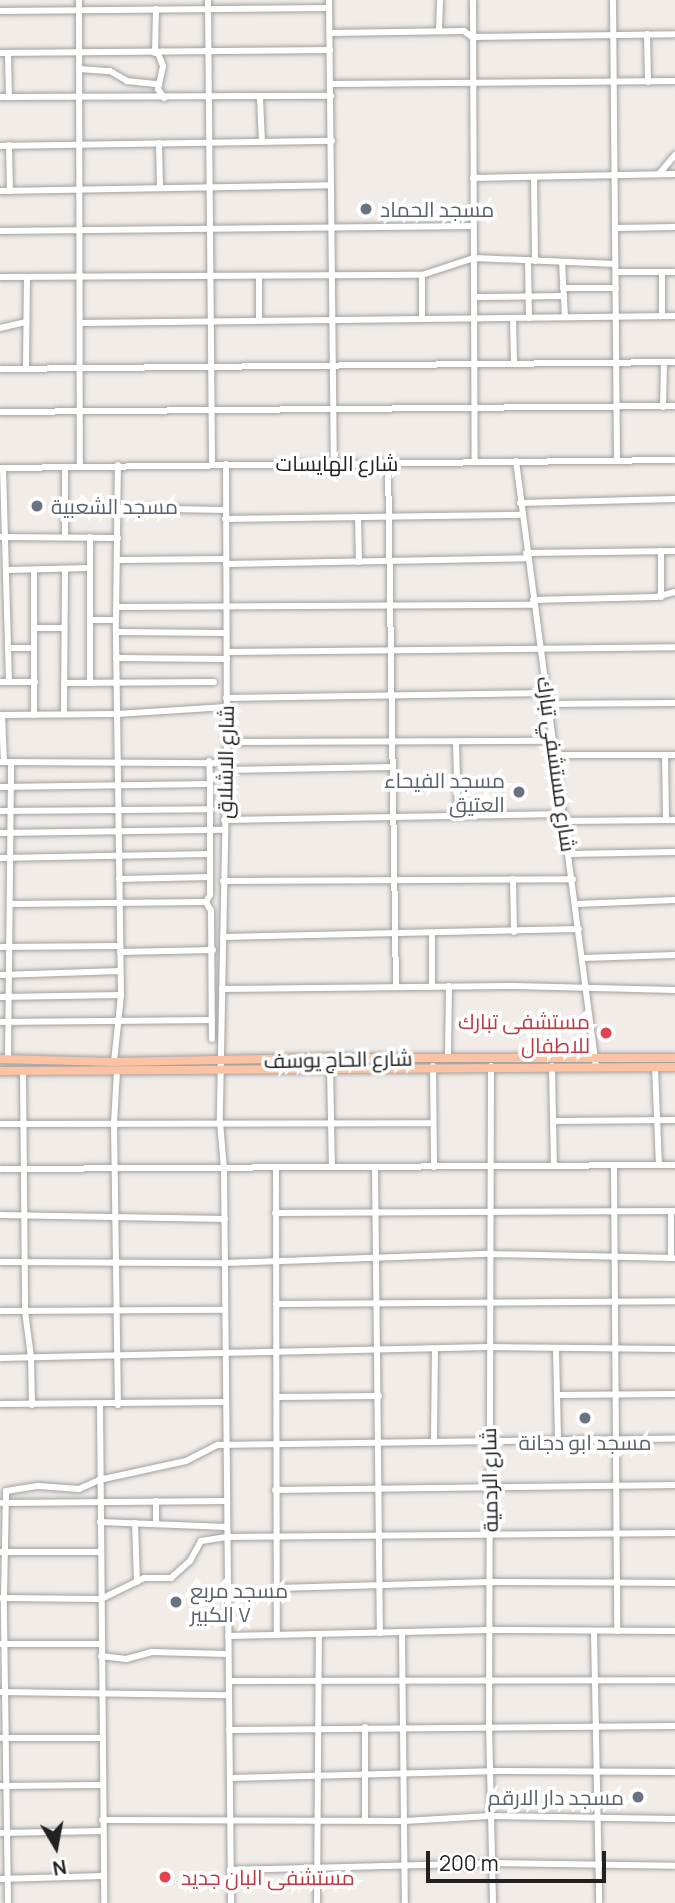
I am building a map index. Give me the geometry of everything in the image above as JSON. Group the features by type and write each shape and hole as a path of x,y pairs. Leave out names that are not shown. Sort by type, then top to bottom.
{"main road":[{"name":"شارع الحاج يوسف","path":"0,1071 223,1060 448,1058 552,1066 675,1058"},
{"name":"شارع الحاج يوسف","path":"4,1059 223,1071 491,1062 675,1067"}],"street":[{"path":"79,0 80,467"},
{"path":"208,0 212,464"},
{"path":"439,31 440,0"},
{"path":"473,0 475,461"},
{"path":"613,0 617,460"},
{"path":"0,11 329,4 334,463"},
{"path":"156,9 156,53 163,66 158,83 164,98"},
{"path":"330,33 464,31 472,37 675,34"},
{"path":"647,34 648,82"},
{"path":"0,54 330,50"},
{"path":"8,54 9,97"},
{"path":"79,69 110,71 135,83 158,83"},
{"path":"331,84 675,81"},
{"path":"0,97 331,96"},
{"path":"260,98 261,142"},
{"path":"0,146 332,141"},
{"path":"159,143 160,187"},
{"path":"9,145 10,191"},
{"path":"659,174 675,155"},
{"path":"473,178 675,174"},
{"path":"529,318 534,177"},
{"path":"0,191 210,185 331,185"},
{"path":"0,231 210,232 473,226"},
{"path":"615,228 675,227"},
{"path":"0,277 422,275 474,258 615,264"},
{"path":"562,262 565,317"},
{"path":"616,272 675,272"},
{"path":"662,272 662,316"},
{"path":"422,275 422,318"},
{"path":"259,276 259,320"},
{"path":"26,369 27,277"},
{"path":"475,297 529,296 616,288"},
{"path":"80,323 675,316"},
{"path":"513,318 514,363"},
{"path":"0,328 26,322"},
{"path":"0,369 675,362"},
{"path":"663,407 664,363"},
{"path":"0,412 675,406"},
{"name":"شارع الهايسات","path":"2,468 675,460"},
{"name":"شارع مستشفي تبارك","path":"516,461 596,1063"},
{"path":"388,463 396,987"},
{"name":"شارع الاشلاق","path":"226,464 227,743 220,1122 225,1219 231,1903"},
{"path":"118,465 116,683 121,995 115,1066 114,1123 118,1405"},
{"path":"65,467 65,537"},
{"path":"2,468 3,536 7,570 4,622 9,682"},
{"path":"520,503 675,499"},
{"path":"119,508 225,510"},
{"path":"225,519 522,515"},
{"path":"358,517 359,562"},
{"path":"3,536 118,538"},
{"path":"90,537 90,683"},
{"path":"661,551 661,597"},
{"path":"118,560 359,562 675,551"},
{"path":"7,570 90,568"},
{"path":"64,715 65,569"},
{"path":"34,570 34,715"},
{"path":"117,607 533,603 661,597 675,592"},
{"path":"90,620 116,620"},
{"path":"34,628 64,628"},
{"path":"116,632 226,633"},
{"path":"116,658 392,650 675,647"},
{"path":"8,648 34,648"},
{"path":"0,682 35,682"},
{"path":"64,683 214,682"},
{"path":"226,698 547,693"},
{"path":"548,704 675,703"},
{"path":"4,1059 10,1022 11,787 5,762 1,715 117,714 226,707"},
{"path":"227,743 553,741"},
{"path":"456,742 458,817"},
{"path":"556,755 675,755"},
{"path":"665,755 666,820"},
{"path":"5,762 209,761 225,766 393,767"},
{"path":"206,902 210,895 209,761"},
{"path":"0,787 210,784"},
{"path":"0,811 211,809"},
{"path":"224,820 458,817 675,820"},
{"path":"0,833 224,830"},
{"path":"570,854 675,852"},
{"path":"0,858 210,854"},
{"path":"119,878 210,877"},
{"path":"513,879 514,932"},
{"path":"223,881 573,879"},
{"path":"576,904 675,900"},
{"path":"11,904 206,902"},
{"path":"206,902 211,911 212,1039"},
{"path":"211,911 223,911"},
{"path":"223,937 579,929"},
{"path":"432,934 432,987"},
{"path":"0,947 222,950"},
{"path":"583,958 675,955"},
{"path":"0,975 120,971"},
{"path":"448,1058 449,986"},
{"path":"222,989 449,986 675,990"},
{"path":"0,997 121,995"},
{"path":"0,1022 118,1018 212,1020"},
{"name":"شارع الردمية","path":"491,1062 488,1212 491,1582 489,1771 493,1903"},
{"path":"433,1066 434,1167"},
{"path":"552,1066 554,1166"},
{"path":"330,1067 332,1167"},
{"path":"655,1067 659,1165"},
{"path":"23,1071 25,1311 31,1357 32,1405"},
{"path":"555,1121 675,1120"},
{"path":"0,1124 433,1124"},
{"path":"0,1169 675,1165"},
{"path":"614,1166 618,1631"},
{"path":"375,1167 380,1633"},
{"path":"276,1168 277,1634"},
{"path":"0,1262 225,1263 489,1254 615,1259 673,1258 673,1211 275,1213"},
{"path":"0,1215 225,1219"},
{"path":"276,1304 675,1301"},
{"path":"0,1311 225,1310"},
{"path":"0,1357 488,1347 556,1350 675,1349"},
{"path":"434,1440 435,1349"},
{"path":"556,1350 558,1440"},
{"path":"557,1395 675,1394"},
{"path":"277,1397 379,1396"},
{"path":"0,1404 226,1402"},
{"path":"100,1405 100,1785 104,1903"},
{"path":"8,1903 3,1879 2,1503 8,1490 39,1486 79,1489 101,1479 151,1471 190,1460 216,1446 489,1439 675,1439"},
{"path":"275,1490 675,1485"},
{"path":"156,1501 156,1524"},
{"path":"2,1503 227,1501"},
{"path":"100,1522 227,1527"},
{"path":"135,1523 138,1581"},
{"path":"2,1598 101,1599 144,1578 171,1578 188,1563 201,1541 227,1537 675,1533"},
{"path":"2,1552 100,1552"},
{"path":"277,1588 491,1582 675,1583"},
{"path":"228,1636 490,1630 675,1631"},
{"path":"594,1631 599,1903"},
{"path":"402,1633 405,1903"},
{"path":"317,1903 319,1634"},
{"path":"2,1644 101,1644"},
{"path":"101,1656 126,1659 152,1652 228,1654"},
{"path":"229,1681 675,1680"},
{"path":"2,1691 229,1695"},
{"path":"229,1730 489,1725 675,1726"},
{"path":"365,1727 365,1821"},
{"path":"2,1738 102,1738"},
{"path":"230,1778 403,1776 489,1771 675,1772"},
{"path":"3,1786 100,1785"},
{"path":"102,1820 404,1821 490,1816 675,1819"},
{"path":"4,1833 102,1831"},
{"path":"230,1870 492,1863 675,1866"},
{"path":"3,1879 103,1876"}],"place":[{"name":"مسجد الحماد","path":"366,209"},
{"name":"مسجد الشعبية","path":"37,506"},
{"name":"مسجد الفيحاء العتيق","path":"519,792"},
{"name":"مستشفى تبارك للاطفال","path":"606,1033"},
{"name":"مسجد ابو دجانة","path":"585,1418"},
{"name":"مسجد مربع ٧ الكبير","path":"176,1602"},
{"name":"مسجد دار الارقم","path":"638,1797"},
{"name":"مستشفى البان جديد","path":"165,1877"}]}
